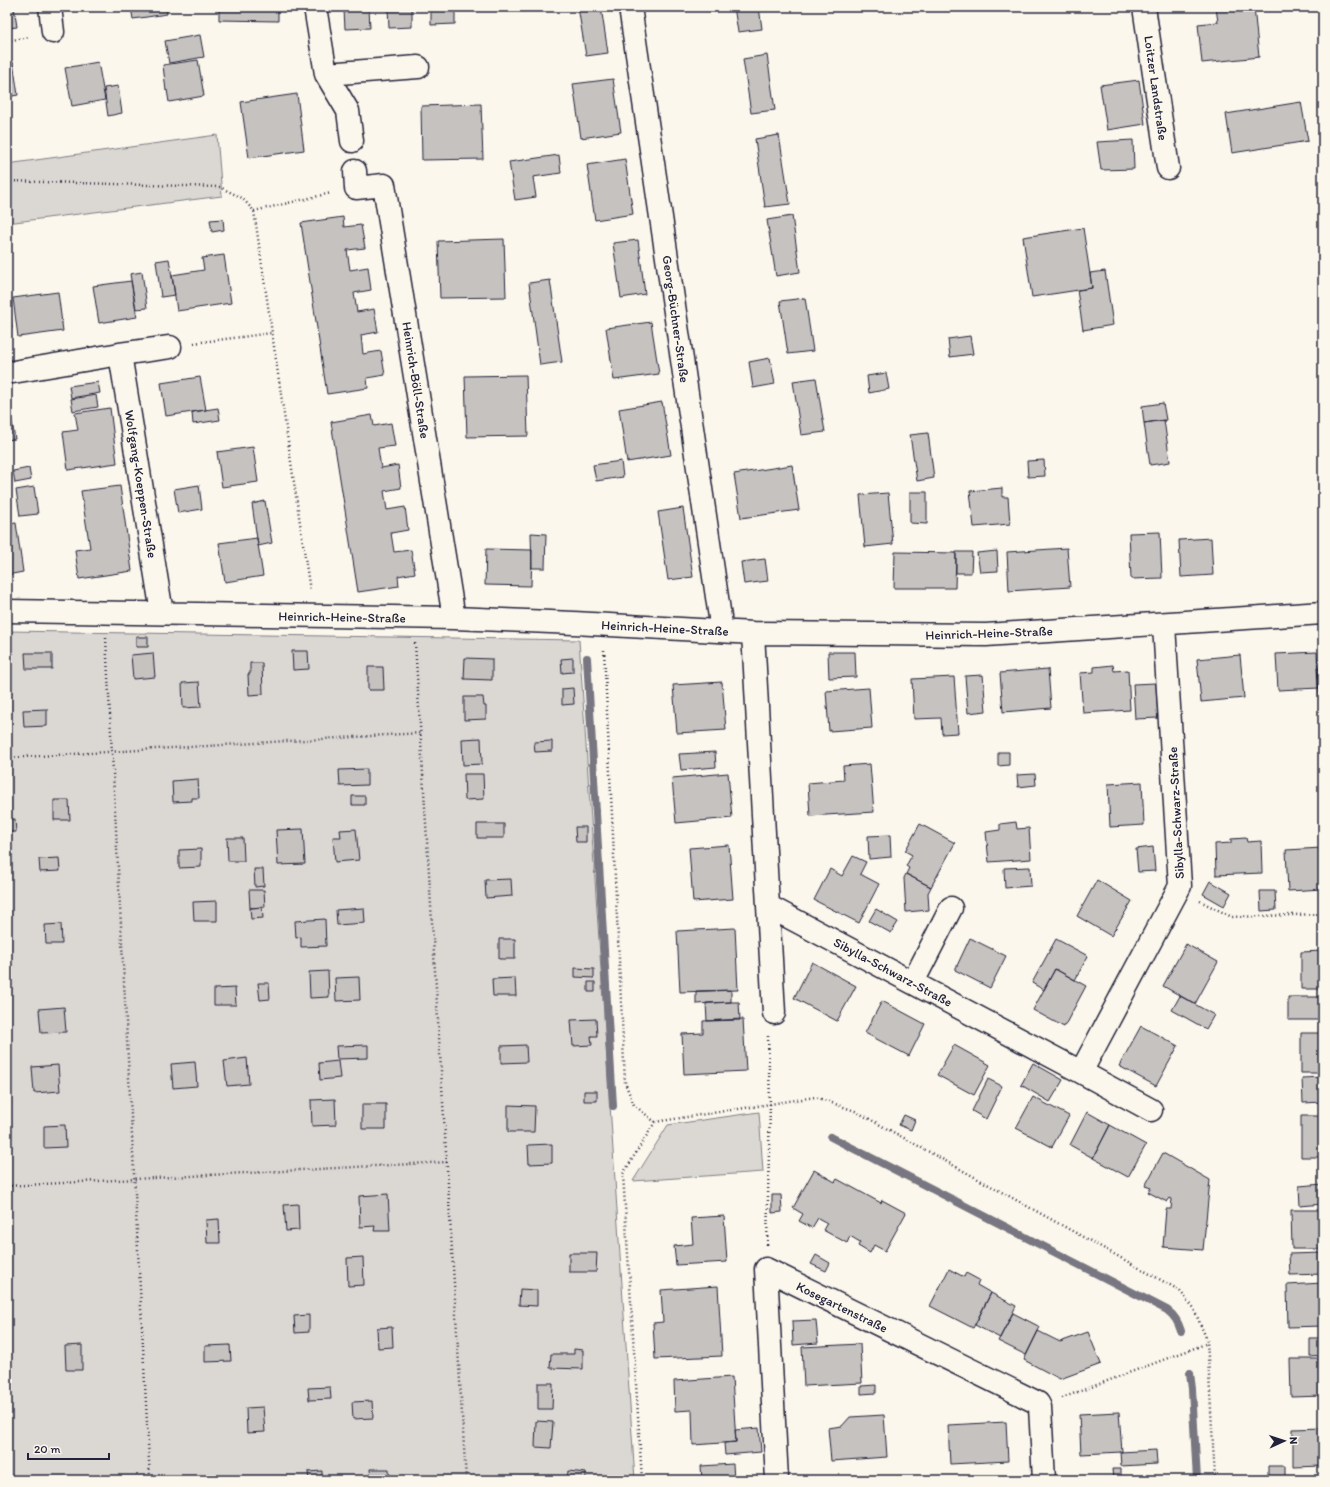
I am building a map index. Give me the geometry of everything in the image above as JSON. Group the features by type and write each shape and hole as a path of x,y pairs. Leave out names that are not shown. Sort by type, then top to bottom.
{"street":[{"path":"50,7 53,32"},
{"path":"315,7 326,74 348,111 352,141"},
{"name":"Georg-Büchner-Straße","path":"630,7 722,631"},
{"name":"Loitzer Landstraße","path":"1144,7 1168,168"},
{"path":"326,74 418,67"},
{"name":"Heinrich-Böll-Straße","path":"356,180 384,185 454,618"},
{"path":"7,373 170,346"},
{"name":"Wolfgang-Koeppen-Straße","path":"120,354 162,613"},
{"name":"Heinrich-Heine-Straße","path":"7,611 454,618 603,624 753,633 986,635 1323,614"},
{"name":"Sibylla-Schwarz-Straße","path":"1081,1072 1180,886 1164,625"},
{"path":"753,633 774,1013"},
{"name":"Sibylla-Schwarz-Straße","path":"768,906 1151,1110"},
{"path":"913,982 951,908"},
{"path":"766,1269 777,1480"},
{"name":"Kosegartenstraße","path":"766,1269 1038,1403 1040,1407"},
{"path":"1040,1407 1044,1480"}],"path":[{"path":"254,210 356,180"},
{"path":"7,181 220,187 242,198 254,210 314,616"},
{"path":"170,346 272,333"},
{"path":"106,613 150,1480"},
{"path":"414,618 466,1480"},
{"path":"603,624 625,1083 634,1105 655,1122 816,1097 855,1111 1179,1290 1193,1307 1208,1343 1214,1480"},
{"path":"7,758 421,733"},
{"path":"1178,890 1232,917 1323,914"},
{"path":"766,1269 770,1103 767,1019 774,1013"},
{"path":"642,1480 623,1174 655,1122"},
{"path":"7,1186 447,1162"},
{"path":"1040,1407 1208,1343"}],"shaded area":[{"path":"217,135 222,196 7,223 7,164"},
{"path":"7,631 579,640 635,1480 7,1480"},
{"path":"759,1112 763,1172 633,1181 668,1125"}],"building":[{"path":"7,7 14,7 17,27 7,28"},
{"path":"131,7 166,7 167,14 133,19"},
{"path":"219,7 278,7 278,21 219,20"},
{"path":"334,7 412,7 412,27 389,28 388,8 369,9 370,28 345,29 344,10 334,10"},
{"path":"431,7 455,7 455,24 431,25"},
{"path":"578,7 601,7 608,53 586,56"},
{"path":"734,7 759,7 762,29 738,32"},
{"path":"1254,7 1259,57 1202,63 1198,24 1218,22 1216,8"},
{"path":"1323,26 1323,51 1319,27"},
{"path":"200,35 204,57 169,63 165,41"},
{"path":"767,55 775,110 751,113 743,59"},
{"path":"198,60 204,96 169,102 167,90 166,91 163,65"},
{"path":"13,62 18,95 7,97 7,63"},
{"path":"98,62 105,100 72,106 65,68"},
{"path":"613,79 621,132 581,138 573,84"},
{"path":"1139,80 1145,124 1107,130 1100,85"},
{"path":"118,86 122,113 108,116 104,88"},
{"path":"297,94 304,150 249,158 241,102"},
{"path":"1301,102 1308,141 1232,153 1226,114"},
{"path":"481,104 483,159 422,160 421,106"},
{"path":"779,135 790,204 765,207 755,139"},
{"path":"1133,140 1134,169 1101,170 1097,142"},
{"path":"559,155 561,173 533,177 536,197 515,200 509,162"},
{"path":"625,159 633,214 595,220 587,165"},
{"path":"792,216 800,272 776,276 767,220"},
{"path":"343,217 344,227 361,225 365,248 347,250 350,270 368,267 371,290 354,293 357,312 374,309 378,332 361,335 363,354 381,351 385,375 367,378 368,388 327,394 301,223"},
{"path":"223,219 224,230 212,232 210,220"},
{"path":"1083,228 1092,288 1032,297 1023,237"},
{"path":"504,239 506,297 440,298 438,241"},
{"path":"638,240 645,294 621,298 613,243"},
{"path":"224,255 231,303 177,311 172,275 204,270 202,258"},
{"path":"169,259 175,295 161,297 156,261"},
{"path":"1105,271 1113,325 1083,330 1077,290 1092,288 1090,273"},
{"path":"142,272 147,308 136,309 130,274"},
{"path":"550,280 562,362 540,365 529,283"},
{"path":"131,281 137,317 99,323 93,286"},
{"path":"58,292 63,331 18,337 13,298"},
{"path":"7,294 12,328 7,329"},
{"path":"805,298 813,351 788,354 780,301"},
{"path":"651,322 659,374 614,380 606,328"},
{"path":"970,336 973,354 950,357 948,339"},
{"path":"770,358 775,384 753,388 749,362"},
{"path":"886,373 889,389 869,393 867,376"},
{"path":"526,375 528,436 467,437 465,376"},
{"path":"200,377 206,410 166,416 161,383"},
{"path":"816,378 825,432 801,435 793,381"},
{"path":"98,382 100,393 71,398 69,386"},
{"path":"7,393 15,439 7,440"},
{"path":"96,395 98,407 73,411 71,399"},
{"path":"662,402 671,455 627,462 619,409"},
{"path":"1163,403 1166,420 1144,423 1142,406"},
{"path":"110,408 117,463 68,470 63,432 78,430 75,413"},
{"path":"218,408 220,420 193,424 192,412"},
{"path":"372,415 374,426 391,423 395,446 378,448 381,468 398,465 401,488 384,491 387,510 405,507 408,530 391,533 394,552 411,550 415,573 398,576 399,586 358,592 331,422"},
{"path":"1164,420 1170,462 1150,465 1144,423"},
{"path":"928,433 934,478 917,481 910,435"},
{"path":"253,447 258,482 222,487 217,452"},
{"path":"1044,460 1045,476 1028,477 1027,461"},
{"path":"621,461 623,477 596,481 593,465"},
{"path":"792,465 799,510 741,518 734,474"},
{"path":"29,468 31,480 15,483 13,471"},
{"path":"199,485 202,509 178,513 174,489"},
{"path":"120,486 132,571 79,579 75,550 90,548 81,491"},
{"path":"34,487 38,514 20,516 16,490"},
{"path":"1002,488 1002,497 1008,497 1010,524 974,527 970,491"},
{"path":"910,492 927,492 927,524 910,523"},
{"path":"888,493 893,544 865,547 860,495"},
{"path":"265,501 272,543 258,546 252,504"},
{"path":"683,508 693,577 668,580 658,512"},
{"path":"16,523 23,572 7,575 7,524"},
{"path":"1160,532 1162,578 1131,579 1129,533"},
{"path":"531,533 546,534 545,568 532,568"},
{"path":"257,538 263,576 225,582 219,543"},
{"path":"1211,538 1213,575 1181,577 1179,540"},
{"path":"1067,548 1070,587 1009,591 1007,552"},
{"path":"486,549 532,550 531,586 485,585"},
{"path":"997,551 998,571 980,572 977,553"},
{"path":"895,552 956,553 955,588 894,588"},
{"path":"956,552 972,552 971,573 956,573"},
{"path":"765,559 768,581 744,584 741,562"},
{"path":"136,637 148,637 148,647 136,647"},
{"path":"292,651 308,651 309,669 293,670"},
{"path":"828,652 855,652 856,677 829,678"},
{"path":"1317,652 1319,688 1278,690 1276,654"},
{"path":"25,653 52,653 52,669 26,669"},
{"path":"153,653 155,677 133,679 131,655"},
{"path":"1240,655 1244,698 1201,702 1197,659"},
{"path":"465,658 492,659 492,680 464,679"},
{"path":"573,658 573,672 562,673 561,659"},
{"path":"250,663 262,663 263,694 249,695 248,674 250,674"},
{"path":"1113,665 1114,671 1128,670 1130,710 1083,713 1080,673 1094,672 1094,667"},
{"path":"368,667 383,667 384,690 368,690"},
{"path":"1317,668 1323,668 1323,704 1320,705"},
{"path":"1048,669 1051,708 1003,712 1000,673"},
{"path":"983,675 986,711 968,713 965,676"},
{"path":"954,677 958,733 942,734 941,718 914,719 912,679"},
{"path":"199,682 201,707 183,708 182,683"},
{"path":"722,682 726,730 677,733 673,685"},
{"path":"1156,683 1158,718 1135,719 1133,684"},
{"path":"573,688 574,704 562,705 562,689"},
{"path":"869,688 872,728 829,731 826,691"},
{"path":"464,697 483,697 484,706 486,706 486,719 464,720"},
{"path":"47,709 47,726 24,727 23,710"},
{"path":"481,738 482,764 463,765 462,739"},
{"path":"552,741 552,751 535,752 534,742"},
{"path":"715,752 716,767 681,770 679,754"},
{"path":"998,752 1009,752 1009,765 998,766"},
{"path":"870,764 874,812 810,816 808,783 844,780 843,766"},
{"path":"367,769 367,785 340,786 339,770"},
{"path":"728,773 732,818 676,823 672,778"},
{"path":"464,774 483,774 484,799 465,800"},
{"path":"1035,774 1036,785 1018,787 1017,775"},
{"path":"198,779 199,798 192,798 192,801 173,802 172,781"},
{"path":"1142,782 1144,825 1110,827 1108,784"},
{"path":"352,796 365,796 365,805 352,805"},
{"path":"54,800 69,800 70,820 54,820"},
{"path":"7,819 15,819 16,832 7,832"},
{"path":"1016,822 1017,829 1029,828 1031,859 989,862 986,832 1000,830 1000,824"},
{"path":"477,824 504,824 504,838 477,838"},
{"path":"920,824 955,843 931,887 906,874 909,868 906,866 912,855 905,851"},
{"path":"575,827 586,827 586,842 576,842"},
{"path":"303,829 305,864 278,865 276,830"},
{"path":"356,829 359,860 335,862 333,837 341,837 340,830"},
{"path":"890,835 891,857 869,859 868,836"},
{"path":"227,838 243,838 244,861 228,861"},
{"path":"1246,838 1247,842 1261,841 1262,873 1216,875 1215,844 1231,843 1231,839"},
{"path":"729,845 733,899 693,902 689,848"},
{"path":"1153,847 1155,871 1138,872 1136,849"},
{"path":"1322,848 1323,889 1288,891 1286,850"},
{"path":"201,849 201,867 179,868 179,850"},
{"path":"853,856 866,862 860,874 879,884 859,923 814,900 830,869 842,876"},
{"path":"59,858 60,871 40,872 39,859"},
{"path":"1030,867 1031,886 1005,888 1004,868"},
{"path":"254,869 263,869 264,886 255,887"},
{"path":"906,874 931,887 928,893 929,910 906,912 904,878"},
{"path":"511,879 512,896 486,898 485,880"},
{"path":"1097,880 1132,901 1111,936 1077,916"},
{"path":"1210,881 1231,893 1224,906 1203,894"},
{"path":"249,890 264,890 265,907 250,908"},
{"path":"1260,891 1275,891 1276,910 1261,911"},
{"path":"217,901 217,921 194,921 193,902"},
{"path":"262,907 263,918 251,919 250,908"},
{"path":"364,908 365,923 337,925 336,910"},
{"path":"876,909 898,922 891,933 869,921"},
{"path":"325,919 326,946 301,947 301,937 296,938 295,921"},
{"path":"61,924 62,944 46,944 45,925"},
{"path":"735,928 738,990 680,992 677,931"},
{"path":"970,938 1006,956 990,988 955,970"},
{"path":"499,939 515,939 515,959 499,959"},
{"path":"1056,939 1088,956 1075,980 1055,969 1044,990 1032,983"},
{"path":"1186,944 1218,962 1195,1004 1163,986"},
{"path":"1323,951 1323,989 1301,989 1301,952"},
{"path":"812,962 856,986 837,1021 794,998"},
{"path":"575,968 594,969 594,978 575,977"},
{"path":"1055,969 1086,986 1064,1027 1033,1010"},
{"path":"328,971 329,997 310,998 309,972"},
{"path":"359,977 360,1000 336,1001 335,978"},
{"path":"515,978 516,996 493,996 492,979"},
{"path":"588,982 595,982 595,992 588,992"},
{"path":"258,983 269,983 270,999 260,1000"},
{"path":"235,988 236,1005 214,1005 214,989"},
{"path":"731,990 731,1002 696,1004 696,991"},
{"path":"1180,996 1214,1015 1206,1029 1172,1010"},
{"path":"1288,997 1323,997 1323,1020 1288,1020"},
{"path":"882,1001 925,1024 909,1056 865,1033"},
{"path":"739,1002 740,1020 707,1021 706,1003"},
{"path":"64,1007 66,1032 41,1033 39,1009"},
{"path":"596,1019 597,1036 591,1036 592,1045 573,1046 571,1020"},
{"path":"743,1019 746,1071 684,1074 682,1034 703,1033 703,1021"},
{"path":"1141,1026 1178,1046 1156,1086 1119,1066"},
{"path":"1301,1033 1323,1033 1323,1073 1301,1073"},
{"path":"368,1045 368,1058 337,1059 336,1046"},
{"path":"526,1045 527,1062 501,1063 501,1046"},
{"path":"954,1045 990,1065 974,1095 937,1075"},
{"path":"247,1058 249,1084 227,1086 224,1061"},
{"path":"338,1061 340,1078 320,1080 319,1063"},
{"path":"195,1062 197,1086 173,1088 171,1064"},
{"path":"1033,1063 1063,1080 1050,1102 1021,1085"},
{"path":"58,1065 60,1091 34,1093 32,1067"},
{"path":"1323,1077 1323,1102 1303,1103 1302,1078"},
{"path":"988,1079 1002,1086 986,1119 972,1111"},
{"path":"584,1091 597,1091 597,1101 584,1101"},
{"path":"1033,1097 1069,1116 1052,1147 1016,1128"},
{"path":"335,1099 336,1125 312,1126 311,1100"},
{"path":"362,1104 386,1104 386,1129 362,1129"},
{"path":"508,1105 535,1106 534,1132 508,1132"},
{"path":"1087,1112 1110,1125 1093,1158 1070,1145"},
{"path":"904,1115 915,1120 911,1130 899,1125"},
{"path":"1301,1116 1323,1116 1323,1157 1301,1157"},
{"path":"65,1125 66,1147 44,1148 44,1126"},
{"path":"1110,1125 1146,1145 1128,1177 1093,1158"},
{"path":"552,1144 552,1163 529,1164 528,1145"},
{"path":"1163,1153 1210,1180 1203,1250 1163,1247 1166,1209 1171,1209 1172,1199 1170,1198 1167,1202 1148,1192 1151,1188 1145,1186"},
{"path":"814,1170 835,1182 837,1179 881,1203 882,1200 906,1213 885,1251 874,1245 870,1253 858,1246 860,1242 850,1236 847,1243 823,1230 827,1223 818,1218 812,1228 799,1221 803,1214 793,1208"},
{"path":"1323,1184 1323,1204 1300,1206 1299,1186"},
{"path":"388,1194 390,1231 374,1231 375,1226 360,1227 359,1196"},
{"path":"772,1195 781,1195 782,1212 772,1213"},
{"path":"298,1204 299,1230 286,1231 284,1205"},
{"path":"1291,1210 1323,1210 1323,1249 1292,1249"},
{"path":"724,1216 727,1262 676,1265 674,1246 693,1244 691,1218"},
{"path":"219,1219 220,1243 207,1243 206,1220"},
{"path":"569,1253 597,1253 596,1272 569,1272"},
{"path":"1322,1253 1323,1274 1290,1275 1289,1254"},
{"path":"816,1255 830,1263 826,1271 811,1264"},
{"path":"363,1257 364,1285 348,1286 347,1258"},
{"path":"949,1269 964,1277 966,1273 979,1280 977,1285 991,1293 973,1328 930,1306"},
{"path":"1323,1283 1323,1326 1288,1327 1287,1285"},
{"path":"718,1286 722,1356 655,1359 653,1323 663,1322 661,1290"},
{"path":"520,1289 537,1290 537,1306 519,1305"},
{"path":"991,1293 1016,1306 1000,1338 975,1325"},
{"path":"1013,1313 1040,1327 1026,1355 998,1341"},
{"path":"309,1315 309,1332 295,1333 294,1316"},
{"path":"816,1320 818,1343 793,1345 792,1321"},
{"path":"392,1327 393,1347 378,1348 377,1328"},
{"path":"1038,1331 1060,1342 1088,1332 1101,1364 1060,1379 1024,1360"},
{"path":"1310,1338 1323,1338 1323,1356 1310,1357"},
{"path":"860,1344 862,1383 804,1386 802,1347"},
{"path":"82,1345 82,1370 66,1370 65,1346"},
{"path":"230,1345 231,1361 205,1362 205,1346"},
{"path":"574,1349 583,1350 583,1369 550,1368 551,1354 574,1354"},
{"path":"1290,1359 1323,1359 1323,1396 1291,1397"},
{"path":"732,1377 736,1442 693,1445 692,1410 675,1411 674,1381"},
{"path":"538,1383 553,1383 552,1409 538,1409"},
{"path":"876,1385 876,1393 861,1394 861,1386"},
{"path":"330,1387 331,1399 309,1400 308,1388"},
{"path":"372,1401 373,1418 353,1419 352,1402"},
{"path":"263,1407 265,1432 247,1433 246,1408"},
{"path":"1119,1412 1122,1452 1081,1454 1079,1414"},
{"path":"884,1415 887,1457 831,1461 828,1428 842,1426 850,1417"},
{"path":"536,1421 553,1422 551,1448 535,1447"},
{"path":"1006,1422 1008,1461 950,1464 948,1425"},
{"path":"759,1428 761,1452 725,1455 724,1443 736,1442 735,1430"},
{"path":"1323,1428 1323,1466 1293,1467 1293,1429"},
{"path":"1156,1450 1157,1464 1121,1466 1120,1452"},
{"path":"733,1464 734,1480 702,1480 701,1466"},
{"path":"1268,1466 1285,1466 1285,1477 1306,1476 1306,1480 1268,1480"},
{"path":"370,1469 389,1469 390,1480 371,1480"},
{"path":"1112,1469 1121,1469 1121,1480 1113,1480"},
{"path":"322,1471 322,1480 309,1480 308,1472"},
{"path":"568,1471 586,1473 586,1480 567,1480"},
{"path":"626,1475 626,1480 616,1480 616,1476"}],"waterway":[{"path":"587,658 613,1106"},
{"path":"831,1137 1167,1310 1176,1319 1181,1331"},
{"path":"1190,1373 1197,1480"}]}
